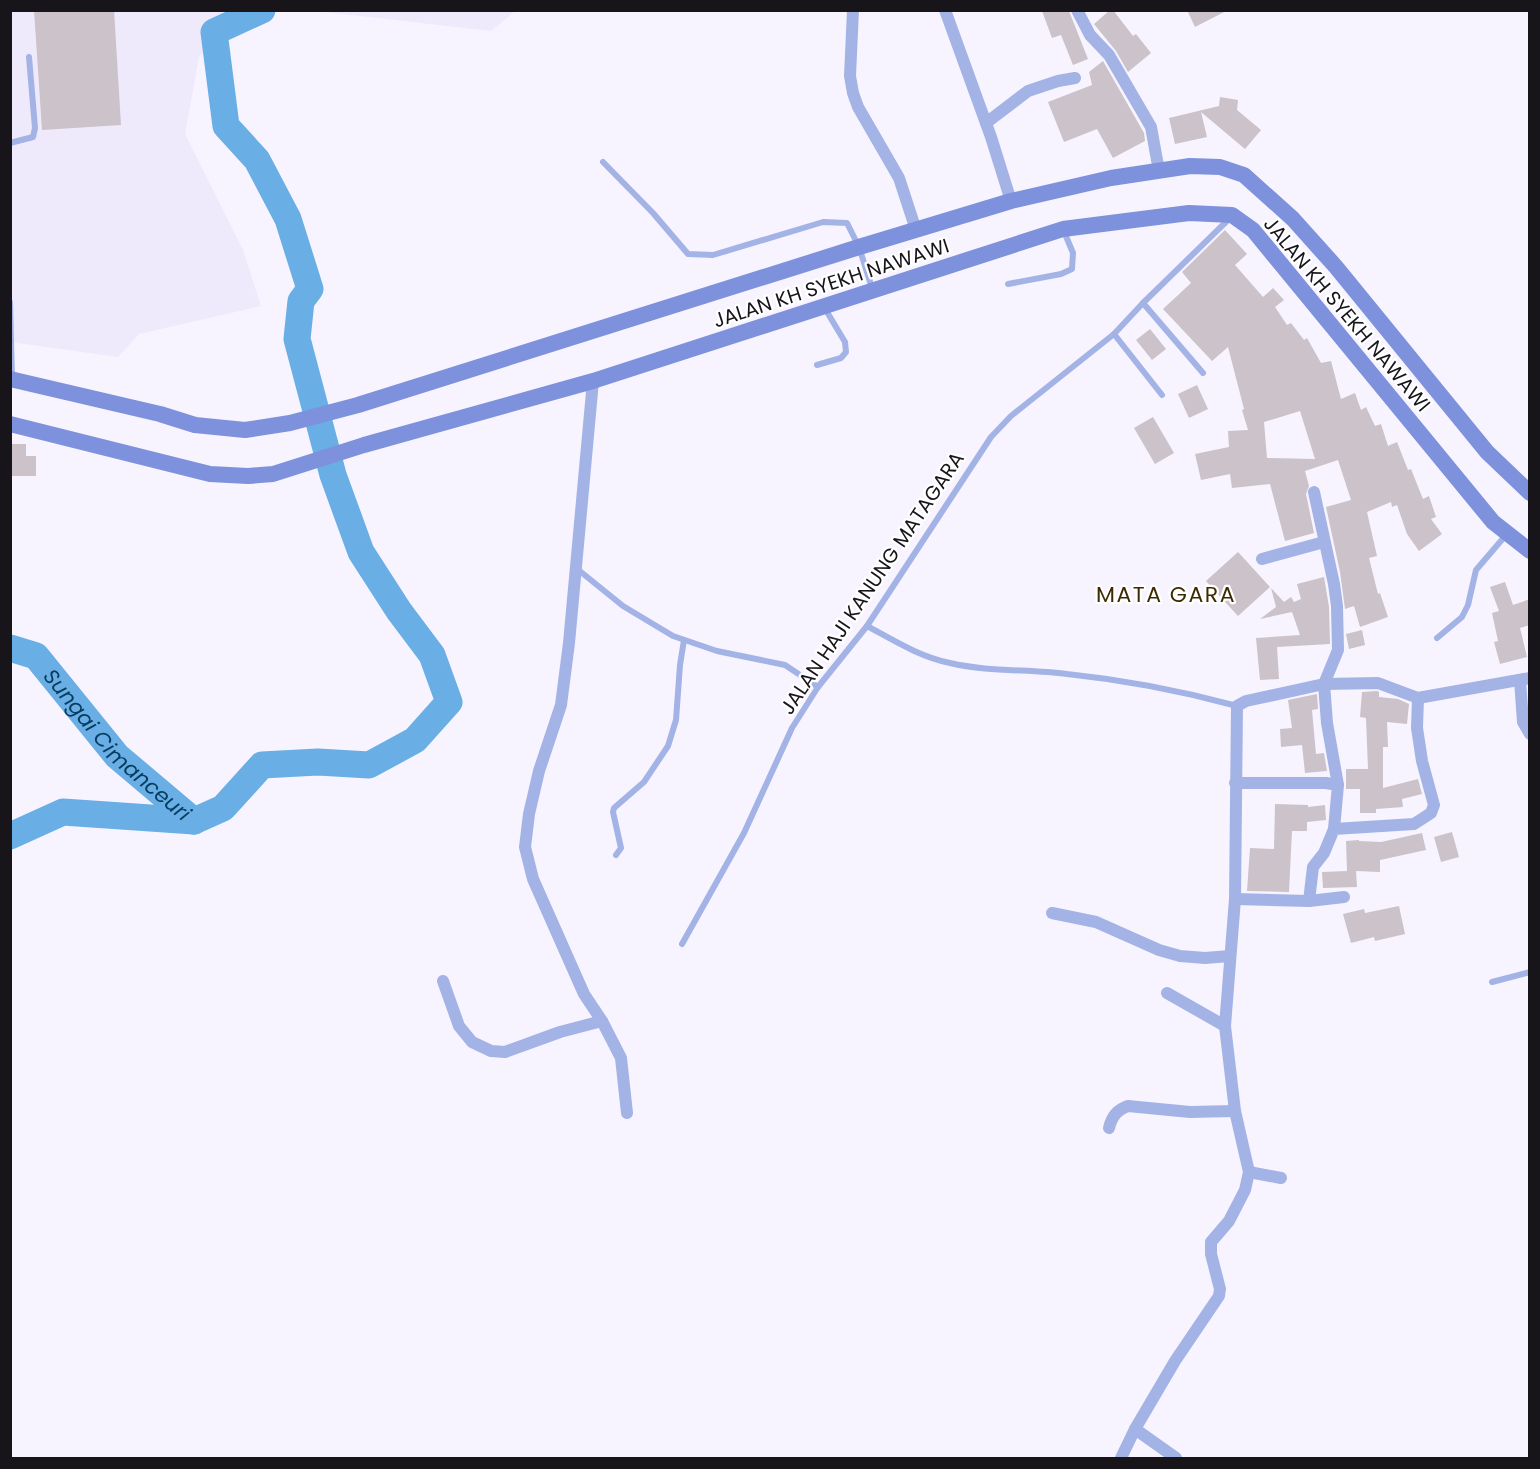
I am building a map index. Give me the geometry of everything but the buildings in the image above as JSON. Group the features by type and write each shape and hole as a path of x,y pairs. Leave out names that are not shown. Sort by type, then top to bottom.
{"main road":[{"name":"JALAN KH SYEKH NAWAWI","path":"11,381 160,414 195,426 245,430 290,423 358,405 1011,201 1111,178 1190,166 1220,167 1244,174 1293,219 1336,267 1487,452 1530,492"},
{"name":"JALAN KH SYEKH NAWAWI","path":"10,424 210,474 248,476 273,474 364,445 592,381 1063,229 1161,215 1189,213 1233,215 1253,230 1486,513 1506,534 1530,551"}],"street":[{"path":"853,10 850,66 853,93 858,107 899,178 916,230"},
{"path":"945,10 986,123 1011,201"},
{"path":"1077,10 1090,35 1109,55 1151,128 1159,171"},
{"path":"986,123 1028,91 1075,78"},
{"path":"592,381 576,568 561,705 539,771 529,814 525,847 533,879 543,903 584,993 621,1058 627,1113"},
{"path":"1309,901 1313,867 1324,853 1334,830 1338,785 1327,723 1324,684 1338,650 1339,638 1334,584 1314,492"},
{"path":"1262,559 1324,542"},
{"path":"1121,1458 1175,1361 1219,1296 1220,1289 1211,1254 1211,1242 1228,1221 1245,1190 1249,1172 1235,1111 1225,1026 1235,899 1237,706 1246,701 1324,684 1378,683 1418,698 1525,679 1523,722 1530,734"},
{"path":"1334,830 1414,824 1431,813 1434,805 1422,761 1417,728 1418,698"},
{"path":"1235,783 1338,785"},
{"path":"1235,899 1309,901 1344,897"},
{"path":"1052,913 1096,922 1159,950 1180,956 1205,958 1230,956"},
{"path":"443,981 459,1026 472,1042 491,1051 505,1052 560,1032 602,1021"},
{"path":"1167,993 1225,1026"},
{"path":"1109,1128 1112,1118 1119,1109 1128,1106 1190,1112 1235,1111"},
{"path":"1249,1172 1281,1178"},
{"path":"1135,1430 1176,1458"}],"lane":[{"path":"10,143 33,137 35,128 29,57"},
{"path":"603,162 688,254 713,255 823,222 847,223 860,247 873,290"},
{"name":"JALAN HAJI KANUNG MATAGARA","path":"682,944 744,833 792,728 818,687 867,626 991,437 1011,416 1114,334 1233,215"},
{"path":"1008,284 1061,274 1072,269 1073,253 1063,229"},
{"path":"10,302 11,381"},
{"path":"1143,303 1203,373"},
{"path":"817,365 841,358 846,352 845,342 823,307"},
{"path":"1114,334 1162,395"},
{"path":"1437,638 1462,617 1468,605 1476,570 1506,534"},
{"path":"576,568 623,606 673,636 717,651 785,665 818,687"},
{"path":"867,626 909,649 950,663 1116,680 1237,706"},
{"path":"616,855 621,848 614,808 644,782 668,746 676,720 684,640"},
{"path":"1492,982 1530,972"}],"shaded area":[{"path":"11,11 267,11 229,17 199,57 185,134 243,250 261,306 139,334 118,357 11,342"},
{"path":"316,11 515,11 491,31"}],"waterway":[{"name":"Sungai Cimanceuri","path":"10,648 36,656 117,756 194,821 223,808 262,765 318,762 369,765 415,740 449,702 432,655 399,611 361,552 333,475 297,339 301,301 310,289 288,219 257,160 226,126 214,32 262,10"},
{"path":"10,836 63,812 194,821"}],"district":[{"name":"MATA GARA","path":"1166,594"}]}
